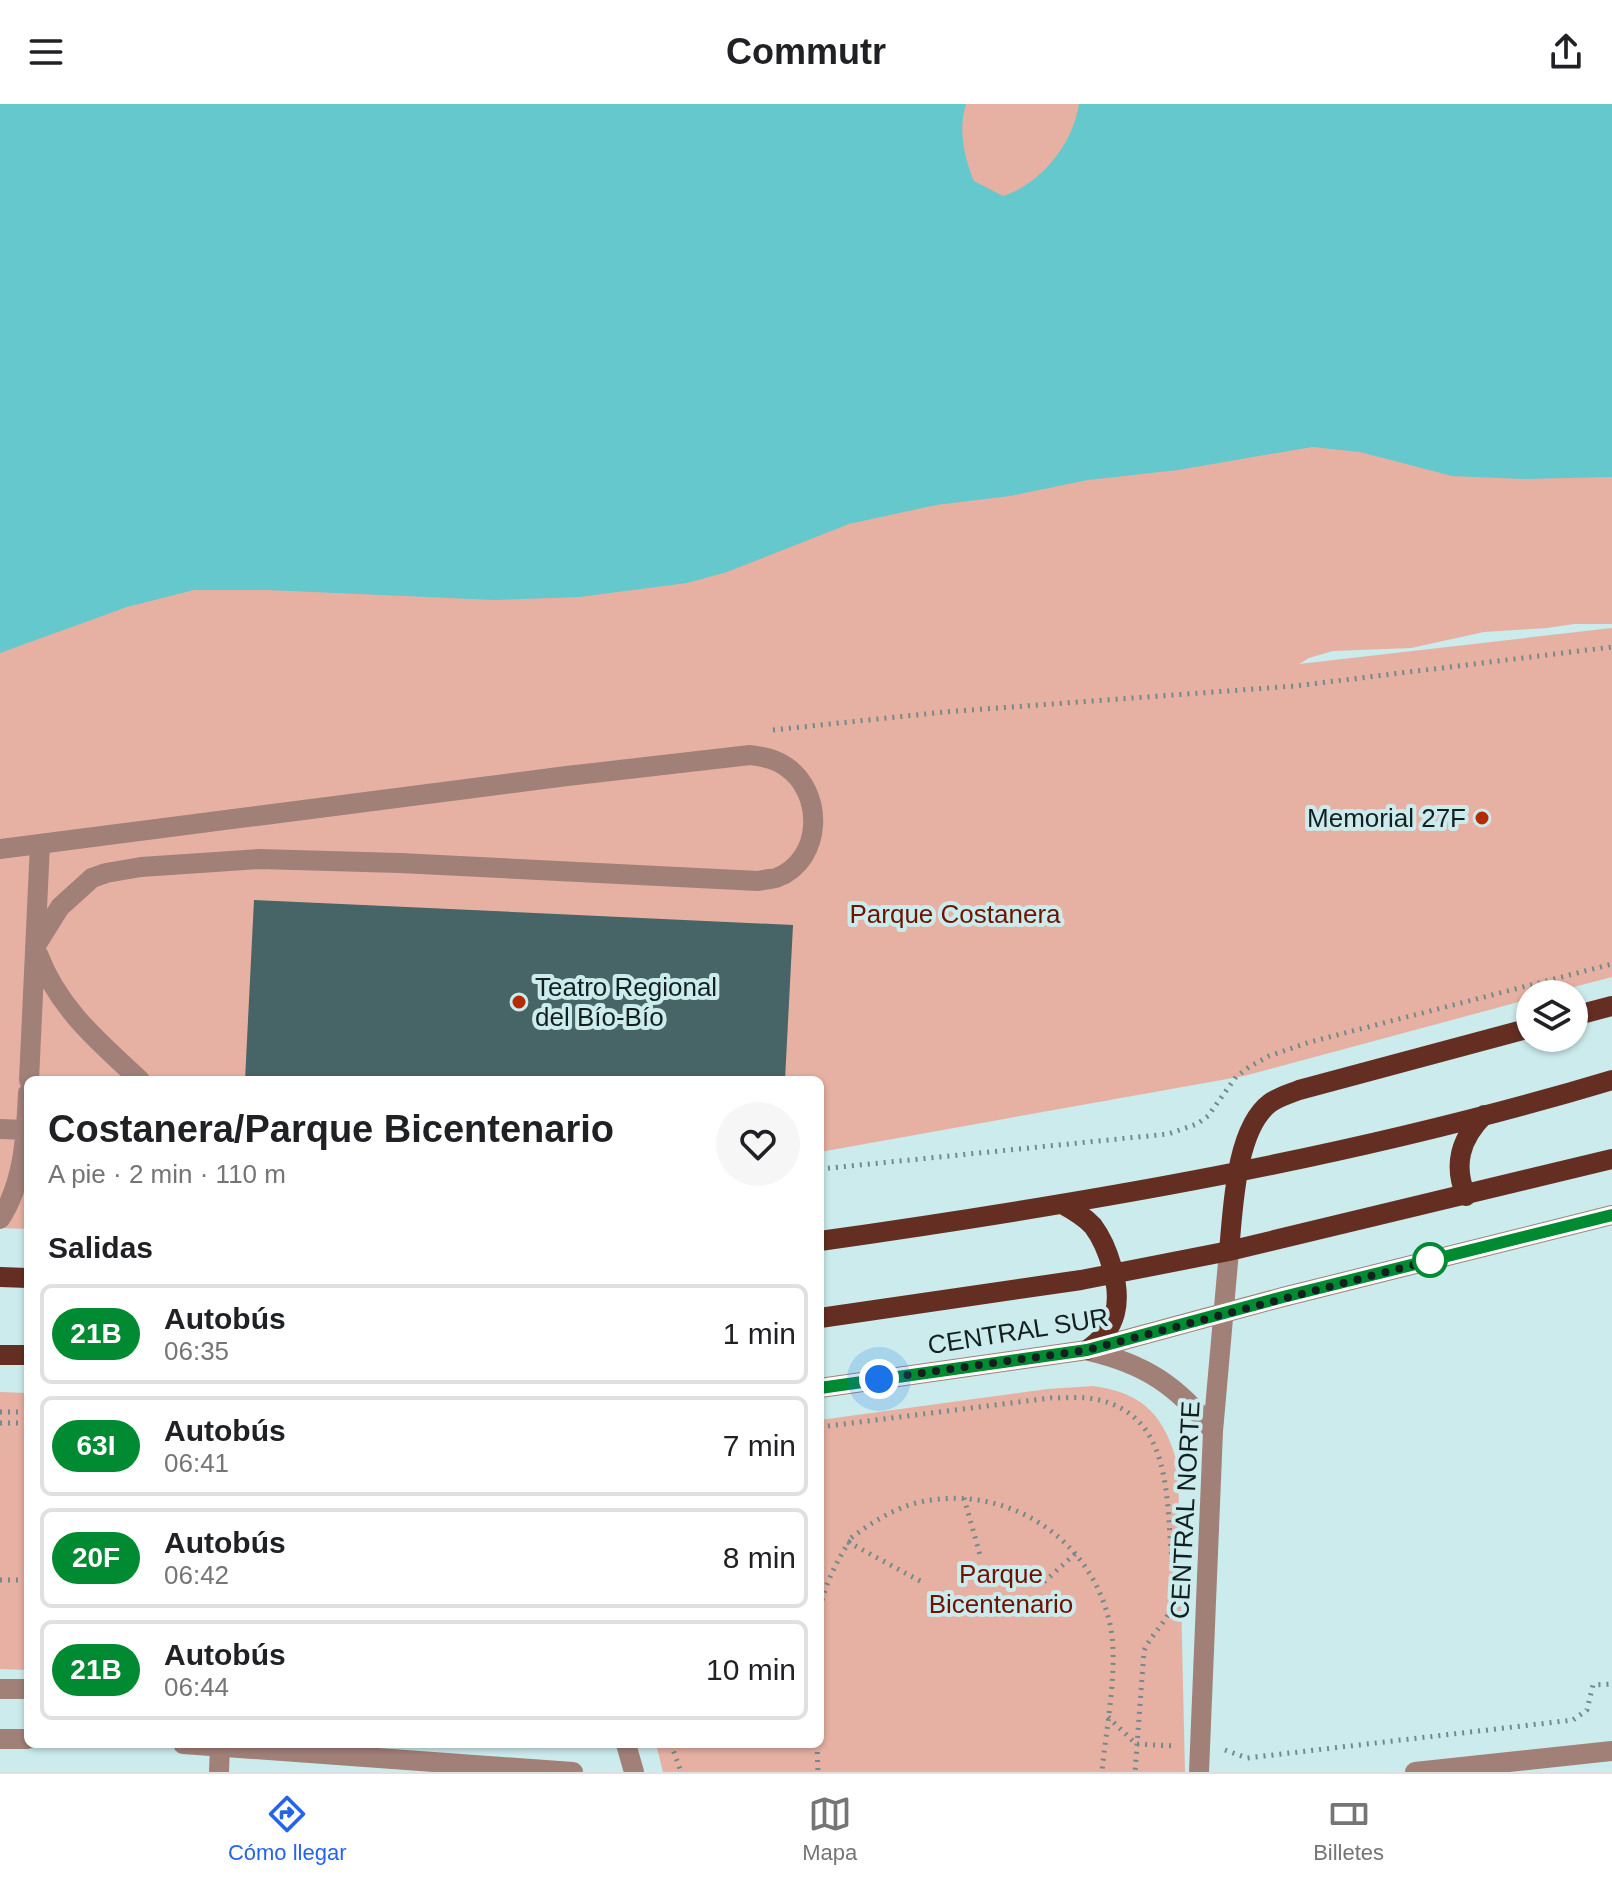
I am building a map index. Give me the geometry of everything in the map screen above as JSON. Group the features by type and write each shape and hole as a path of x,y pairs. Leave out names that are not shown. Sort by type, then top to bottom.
{"main road":[{"path":"1588,1012 1612,1006"},
{"path":"1229,1251 1236,1173 1252,1128 1269,1103 1285,1095 1516,1032"},
{"path":"824,1240 1062,1204 1236,1173 1484,1115 1612,1080"},
{"path":"1466,1196 1459,1173 1463,1143 1471,1128 1484,1115"},
{"path":"824,1317 1114,1274 1229,1251 1612,1159"},
{"path":"1062,1204 1079,1213 1093,1226 1114,1274 1117,1313 1105,1335 1087,1350"},
{"path":"0,1277 24,1278"},
{"path":"0,1355 24,1355"}],"street":[{"path":"0,849 750,755 770,758 785,766 806,789 813,808 813,828 802,857 777,877 758,881 259,859 141,867 92,878 60,907 35,947"},
{"path":"29,1076 40,844"},
{"path":"35,947 42,967 64,1005 80,1025 136,1076"},
{"path":"0,1129 24,1129"},
{"path":"0,1219 17,1181 24,1145"},
{"name":"CENTRAL SUR","path":"824,1387 1087,1350 1283,1297 1612,1215"},
{"name":"CENTRAL NORTE","path":"1199,1772 1213,1431 1229,1251"},
{"path":"1087,1350 1132,1364 1168,1383 1195,1408 1213,1431"},
{"path":"0,1689 24,1689"},
{"path":"0,1739 24,1739"},
{"path":"219,1772 220,1748"},
{"path":"259,1748 573,1772"},
{"path":"627,1748 634,1772"},
{"path":"1415,1772 1612,1751"}],"path":[{"path":"1295,686 1612,647"},
{"path":"824,1169 1168,1134 1197,1124 1208,1116 1236,1077 1269,1056 1310,1042 1612,964"},
{"path":"824,1426 1051,1398 1089,1398 1110,1404 1140,1423 1151,1436 1162,1465 1168,1506 1172,1584 1170,1608 1144,1651 1135,1772"},
{"path":"0,1412 24,1412"},
{"path":"0,1423 24,1423"},
{"path":"964,1498 980,1555"},
{"path":"847,1541 901,1508 938,1499 964,1498 1026,1514 1058,1535 1076,1553 1103,1597 1114,1647 1102,1772"},
{"path":"847,1541 922,1582"},
{"path":"824,1591 847,1541"},
{"path":"1044,1582 1076,1553"},
{"path":"0,1580 24,1580"},
{"path":"1247,1758 1573,1720 1587,1710 1593,1685 1612,1684"},
{"path":"672,1748 681,1772"},
{"path":"817,1748 818,1772"}],"green space":[{"name":"Parque Costanera","path":"0,104 1612,104 1612,624 1484,632 1411,648 1333,651 1299,664 1612,628 1612,977 1588,983 1588,980 1516,980 1516,1003 1244,1076 824,1151 824,1076 24,1076 24,1229 0,1228"},
{"name":"Parque Bicentenario","path":"1093,1386 1111,1389 1139,1401 1159,1421 1173,1449 1178,1466 1185,1772 663,1772 657,1748 824,1748 824,1419 1048,1389"},
{"path":"0,1392 24,1393 24,1670 0,1669"}],"water":[{"path":"0,104 966,104 962,123 963,143 974,181 1003,196 1030,182 1053,160 1070,134 1079,104 1612,104 1612,477 1524,479 1452,476 1360,452 1312,447 936,505 849,524 727,572 687,583 579,597 494,600 268,590 194,590 127,607 0,653"}],"building":[{"name":"Teatro Regional del Bío-Bío","path":"254,900 793,925 785,1076 245,1076"}],"bus line":[{"name":"21B","path":"824,1387 1087,1350 1283,1297 1612,1215"}],"place":[{"name":"Memorial 27F","path":"1482,818"},
{"name":"Teatro Regional del Bío-Bío","path":"519,1002"}],"route":[{"path":"879,1379 1087,1350 1430,1260"}]}
